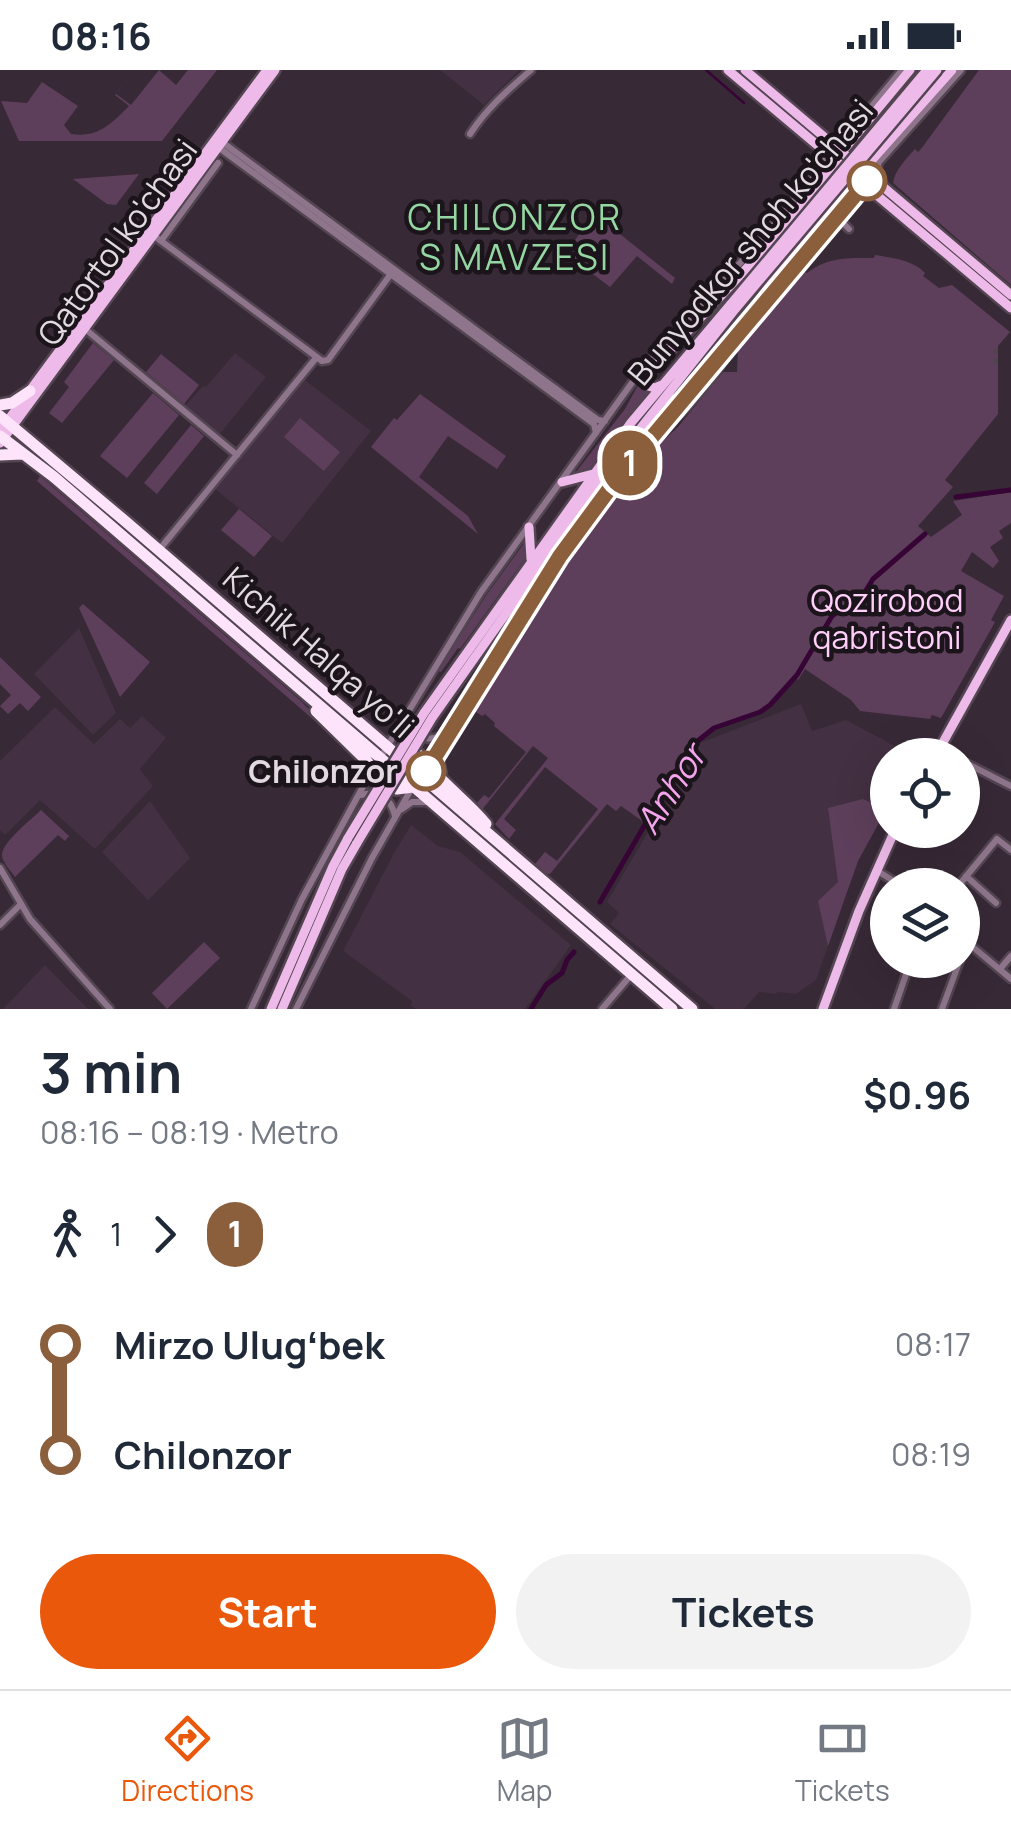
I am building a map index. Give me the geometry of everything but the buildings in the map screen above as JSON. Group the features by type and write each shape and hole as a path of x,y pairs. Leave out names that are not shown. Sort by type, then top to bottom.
{"highway":[{"path":"0,406 30,391"},
{"name":"Kichik Halqa yo'li","path":"3,430 26,456 320,706 375,764 416,781 505,848 514,865 672,1009"},
{"name":"Kichik Halqa yo'li","path":"3,430 159,550 362,725 375,764"},
{"path":"0,456 26,456"},
{"path":"270,664 375,764 406,747 417,752 472,807 505,848"},
{"path":"320,706 360,734 364,731 362,725"},
{"path":"442,737 437,765 447,785"},
{"name":"Kichik Halqa yo'li","path":"416,781 434,805 692,1009"}],"main road":[{"name":"Qatortol ko'chasi","path":"3,430 154,236 267,70"},
{"name":"Qatortol ko'chasi","path":"217,143 275,70"},
{"path":"728,70 749,78 823,136 860,174 882,186 1011,295"},
{"path":"910,70 648,374 648,386 666,388 670,403 682,402 860,174 956,71"},
{"name":"Bunyodkor shoh ko'chasi","path":"536,562 593,474 927,70"},
{"name":"Bunyodkor shoh ko'chasi","path":"733,306 937,70"},
{"path":"749,78 821,148 839,156"},
{"path":"860,174 871,190 1011,308"},
{"name":"Qatortol ko'chasi","path":"3,430 82,327"},
{"name":"Bunyodkor shoh ko'chasi","path":"271,1009 332,866 353,840 428,715 666,388"},
{"path":"607,493 608,468"},
{"path":"562,482 593,474"},
{"path":"529,527 536,562 560,556"},
{"path":"950,738 1011,620"},
{"path":"950,738 1011,628"},
{"name":"Bunyodkor shoh ko'chasi","path":"282,1009 353,840"},
{"path":"826,1009 870,890"}],"street":[{"path":"470,134 487,110 531,70"},
{"path":"823,136 838,140 846,137 902,70"},
{"path":"882,186 876,174 879,162 956,71"},
{"path":"217,143 599,422"},
{"path":"251,1009 302,899 375,764 482,592 596,434 599,422 652,358 756,252 824,164 826,157 821,148"},
{"path":"218,163 154,236 316,358 328,360 394,273"},
{"path":"296,1009 349,901 471,686 560,556 633,458 710,380 780,281 852,192 863,187 871,190"},
{"path":"82,327 237,455"},
{"path":"159,550 316,358"},
{"path":"362,725 386,734 404,718"},
{"path":"404,718 420,738 442,737"},
{"path":"980,770 1011,786"},
{"path":"358,797 370,793 383,796 392,806 395,818"},
{"path":"395,818 412,802 420,800 434,805"},
{"path":"973,868 998,839 1011,850"},
{"path":"0,868 20,905 110,1009"},
{"path":"980,889 996,903"},
{"path":"0,925 20,905"},
{"path":"980,953 1011,978"},
{"path":"1000,970 1011,956"},
{"path":"602,1009 631,974"},
{"path":"894,1009 905,978"},
{"path":"954,978 944,1005 956,1009"}],"shaded area":[{"path":"440,70 519,70 484,105"},
{"path":"235,353 266,377 219,435 184,407"},
{"path":"305,380 371,431 282,543 215,489"},
{"path":"79,628 116,713 93,735 34,674"},
{"path":"801,704 812,731 846,720 880,738 870,738 870,839 858,861 816,980 796,994 759,992 744,1009 715,1009 610,924 619,913 607,902 700,743"},
{"path":"55,707 94,744 120,719 130,728 142,716 166,738 140,769 153,786 95,849 40,800 5,835 0,830 0,761"},
{"path":"150,801 190,858 148,900 102,852"},
{"path":"411,825 438,846 460,852 571,945 525,1009 417,1009 411,1006 412,1001 343,951"},
{"path":"45,965 88,1009 3,1009"}],"green space":[{"path":"134,70 116,94 131,105 159,70 176,85 188,70 217,70 162,141 19,141 1,101 27,103 42,82 78,106 64,125 71,134 89,134 110,124 129,106 115,95"},
{"path":"979,70 1011,70 1011,285 893,183 901,165 915,149 921,149"},
{"path":"139,174 116,205 107,204 73,179"},
{"path":"595,214 675,278 672,284 637,256 610,287 565,253"},
{"name":"Qozirobod qabristoni","path":"875,255 915,265 939,288 952,285 1010,332 998,346 998,414 945,480 953,487 918,526 931,537 962,515 953,501 1011,492 1011,523 999,531 1003,538 990,547 999,561 993,568 972,552 961,571 1004,596 991,620 995,622 941,718 860,711 851,700 805,669 798,680 792,676 765,709 714,728 697,739 645,823 621,806 616,811 607,804 547,874 535,864 545,852 557,861 598,809 545,767 504,819 516,830 509,839 495,824 548,758 533,746 481,811 475,805 484,795 489,798 526,752 485,714 472,709 474,696 565,559 622,485 678,427 723,372 737,372 738,349 787,285 791,287 805,272 823,263"},
{"path":"93,343 114,360 62,423 49,413 69,387 64,382"},
{"path":"161,354 199,385 184,404 146,372"},
{"path":"642,378 642,386 649,393 587,472 572,477 625,409"},
{"path":"153,393 179,415 127,478 100,456"},
{"path":"420,394 506,456 497,469 448,436 419,477 468,516 478,534 371,447"},
{"path":"300,418 340,452 324,471 284,437"},
{"path":"191,425 204,436 157,494 144,483"},
{"path":"40,476 302,702 337,740 37,481"},
{"path":"239,509 272,536 254,557 221,530"},
{"path":"527,539 525,559 460,649 438,671 487,594"},
{"path":"83,604 150,662 120,697 79,608"},
{"path":"0,657 41,697 28,711 20,703 8,714 0,706 11,695 0,684"},
{"path":"863,799 870,802 870,839 858,861 828,946 818,901 838,882 828,808"},
{"path":"41,810 69,836 65,841 58,835 15,877 3,861 3,850"},
{"path":"204,942 220,958 167,1009 152,993"}],"waterway":[{"path":"706,70 744,103"},
{"name":"Anhor","path":"956,497 1011,490"},
{"name":"Anhor","path":"600,902 690,747 714,728 770,705 797,675 832,616 854,610 873,579 925,534"},
{"name":"Anhor","path":"531,1009 546,985 562,973 574,952"}],"tunnel":[{"path":"993,351 998,351"},
{"path":"993,362 998,362"}],"metro line":[{"name":"1","path":"426,771 560,556 616,480 867,181"}],"place":[{"name":"Chilonzor","path":"426,771"}],"district":[{"name":"CHILONZOR S MAVZESI","path":"515,237"}]}
